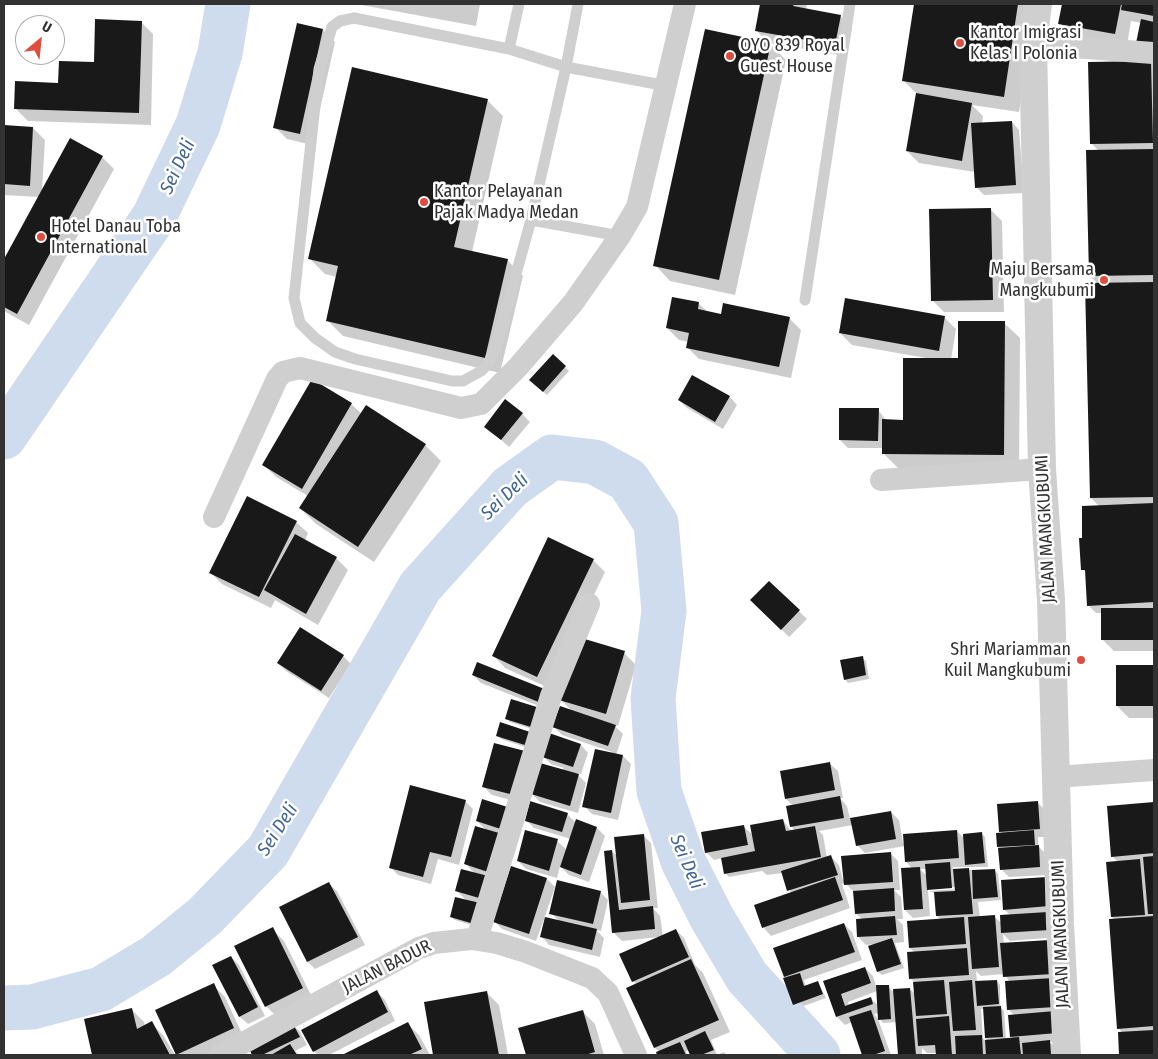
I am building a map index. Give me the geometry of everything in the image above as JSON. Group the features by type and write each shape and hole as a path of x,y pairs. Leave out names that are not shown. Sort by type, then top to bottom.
{"street":[{"path":"214,517 277,379 283,372 300,368 461,408 481,404 518,367 573,303 620,236 637,207 685,4"},
{"name":"JALAN MANGKUBUMI","path":"1038,4 1034,44 1042,469 1051,600 1055,777 1067,1055"},
{"path":"1034,44 1153,53"},
{"path":"881,480 1042,469"},
{"path":"478,940 551,696 589,604"},
{"path":"1055,777 1154,770"},
{"name":"JALAN BADUR","path":"221,1055 419,948 450,940 478,940 526,952 592,978 608,993 636,1055"}],"lane":[{"path":"509,49 519,4"},
{"path":"578,4 566,67 531,220 496,346 488,364 481,372 463,381 423,374 335,352 315,338 300,323 294,298 319,69 332,27 340,21 354,18 509,49 566,67 667,86"},
{"path":"805,300 850,4"},
{"path":"531,220 620,236"}],"building":[{"path":"760,4 794,4 793,6 841,15 835,45 755,31"},
{"name":"Kantor Imigrasi Kelas I Polonia","path":"914,4 1018,4 1004,97 902,81"},
{"path":"1062,4 1121,4 1115,34 1058,24"},
{"path":"1122,4 1154,4 1154,16 1121,10"},
{"path":"95,19 142,21 139,113 14,109 15,81 58,83 59,65 65,65 65,61 94,62"},
{"path":"1141,19 1154,22 1154,47 1136,43"},
{"path":"297,23 323,29 300,134 273,128"},
{"path":"705,29 771,43 719,280 653,266"},
{"path":"1151,61 1153,143 1090,144 1088,62"},
{"path":"352,67 488,99 454,247 508,259 485,358 326,321 338,266 308,259"},
{"path":"916,93 972,103 962,161 906,151"},
{"path":"1012,121 1016,185 975,188 971,123"},
{"path":"4,125 33,127 30,186 4,184"},
{"path":"70,138 103,156 17,314 4,307 4,259"},
{"path":"1154,149 1154,275 1089,276 1086,150"},
{"path":"991,208 993,300 931,301 929,209"},
{"path":"1154,282 1154,497 1090,498 1085,283"},
{"path":"672,297 699,302 698,309 721,314 723,303 790,317 779,367 686,348 689,333 666,328"},
{"path":"845,298 945,316 939,351 839,333"},
{"path":"958,321 1005,321 1004,455 882,454 882,419 903,420 903,358 958,358"},
{"path":"553,354 566,366 543,392 529,380"},
{"path":"692,375 730,396 715,422 678,400"},
{"path":"312,379 352,403 302,489 262,465"},
{"path":"505,399 523,413 501,440 484,427"},
{"path":"366,405 426,444 358,547 299,508"},
{"path":"839,408 879,408 878,441 839,440"},
{"path":"247,496 297,521 259,597 209,573"},
{"path":"1154,503 1154,602 1087,606 1085,570 1081,570 1079,538 1082,538 1082,506"},
{"path":"295,534 337,557 306,614 264,590"},
{"path":"548,537 594,559 537,677 492,656"},
{"path":"769,581 800,610 781,630 750,600"},
{"path":"1101,608 1154,608 1154,640 1101,640"},
{"path":"300,627 344,655 321,691 277,663"},
{"path":"578,637 625,651 606,714 559,700"},
{"path":"863,656 866,675 844,680 840,660"},
{"path":"477,662 547,690 541,703 472,675"},
{"path":"1116,665 1154,665 1154,706 1116,706"},
{"path":"511,699 540,708 534,728 505,719"},
{"path":"560,706 616,725 608,746 552,727"},
{"path":"500,722 533,733 528,746 496,736"},
{"path":"549,733 581,744 573,767 542,757"},
{"path":"494,743 525,751 514,795 482,787"},
{"path":"595,749 623,755 611,813 582,807"},
{"path":"830,762 835,790 785,799 780,771"},
{"path":"540,763 579,774 570,806 531,794"},
{"path":"410,785 466,800 451,857 430,852 423,877 389,868"},
{"path":"840,796 844,818 790,827 786,806"},
{"path":"482,799 514,809 507,831 476,821"},
{"path":"530,801 568,813 562,832 525,821"},
{"path":"1038,801 1040,829 999,832 997,804"},
{"path":"1154,802 1154,853 1111,857 1107,806"},
{"path":"891,811 896,839 856,846 850,818"},
{"path":"576,819 597,827 581,875 560,867"},
{"path":"783,819 786,831 815,826 821,857 724,874 721,858 755,851 750,825"},
{"path":"744,825 748,845 705,853 701,832"},
{"path":"475,826 506,835 494,874 464,864"},
{"path":"525,830 558,839 549,871 517,861"},
{"path":"957,830 959,858 905,862 903,834"},
{"path":"1034,830 1035,845 997,847 996,833"},
{"path":"982,832 985,863 965,865 963,834"},
{"path":"644,834 650,900 621,903 614,837"},
{"path":"1039,845 1040,867 1000,870 998,848"},
{"path":"612,850 619,910 653,906 655,929 612,933 604,851"},
{"path":"891,852 893,882 844,885 841,856"},
{"path":"831,855 838,875 787,891 781,871"},
{"path":"1154,856 1154,914 1148,914 1143,857"},
{"path":"1140,859 1145,915 1111,917 1106,862"},
{"path":"950,862 952,888 927,890 925,864"},
{"path":"511,866 547,878 529,934 493,922"},
{"path":"920,867 923,909 904,910 901,868"},
{"path":"969,868 973,914 936,916 934,892 955,891 953,869"},
{"path":"461,869 492,877 486,900 455,891"},
{"path":"995,869 998,897 973,899 972,870"},
{"path":"835,877 843,900 762,928 754,905"},
{"path":"1047,877 1049,906 1003,910 1001,880"},
{"path":"557,880 601,891 593,924 549,914"},
{"path":"329,882 358,937 307,962 279,907"},
{"path":"894,888 895,911 855,914 853,891"},
{"path":"455,897 480,903 474,924 450,917"},
{"path":"1048,912 1049,930 1001,933 1000,915"},
{"path":"995,915 999,967 972,969 968,917"},
{"path":"895,916 897,935 857,937 856,919"},
{"path":"1154,916 1154,1026 1117,1029 1109,919"},
{"path":"545,917 597,929 592,950 540,937"},
{"path":"964,917 966,944 909,948 907,921"},
{"path":"844,923 855,952 784,977 773,948"},
{"path":"273,927 303,988 265,1007 234,946"},
{"path":"676,929 689,957 632,982 619,954"},
{"path":"892,938 901,964 877,972 868,946"},
{"path":"1050,940 1053,974 1003,977 1000,943"},
{"path":"967,948 969,975 909,979 907,952"},
{"path":"231,956 258,1007 239,1017 212,965"},
{"path":"691,959 719,1020 654,1048 626,988"},
{"path":"865,967 871,983 841,994 845,1006 871,997 873,1004 836,1017 823,981"},
{"path":"800,973 804,986 818,981 823,994 793,1005 783,978"},
{"path":"1053,978 1055,1007 1007,1010 1005,981"},
{"path":"944,980 947,1014 916,1016 913,982"},
{"path":"972,980 976,1030 953,1031 949,982"},
{"path":"997,980 999,1004 977,1006 975,981"},
{"path":"214,983 234,1028 176,1055 155,1010"},
{"path":"876,985 889,985 891,1019 878,1020"},
{"path":"910,988 916,1055 898,1055 893,989"},
{"path":"377,990 388,1012 313,1052 301,1030"},
{"path":"487,991 499,1055 433,1055 424,1002"},
{"path":"1001,1006 1003,1037 985,1038 983,1007"},
{"path":"132,1008 137,1029 152,1021 170,1055 92,1055 84,1019"},
{"path":"583,1010 595,1052 585,1055 526,1055 518,1028"},
{"path":"871,1010 885,1051 873,1055 862,1055 849,1017"},
{"path":"1055,1011 1057,1033 1010,1037 1008,1015"},
{"path":"949,1016 952,1055 936,1055 935,1045 918,1046 916,1019"},
{"path":"292,1022 300,1037 262,1055 252,1055 247,1044"},
{"path":"408,1022 422,1049 409,1055 342,1055"},
{"path":"1154,1030 1154,1055 1119,1055 1118,1032"},
{"path":"705,1031 714,1050 701,1055 690,1055 684,1041"},
{"path":"982,1035 983,1055 956,1055 955,1036"},
{"path":"1019,1037 1021,1055 986,1055 985,1040"},
{"path":"1050,1040 1051,1055 1023,1055 1022,1043"},
{"path":"680,1042 686,1055 657,1055 656,1052"},
{"path":"290,1044 297,1055 271,1055"}],"waterway":[{"name":"Sei Deli","path":"4,437 154,217 198,125 220,53 228,4"},
{"name":"Sei Deli","path":"4,1008 32,1007 101,989 156,956 205,916 268,851 420,587 510,487 552,457 595,462 628,480 656,523 664,611 653,698 659,791 683,861 712,918 747,977 818,1055"}],"place":[{"name":"Kantor Imigrasi Kelas I Polonia","path":"960,43"},
{"name":"OYO 839 Royal Guest House","path":"730,56"},
{"name":"Kantor Pelayanan Pajak Madya Medan","path":"424,202"},
{"name":"Hotel Danau Toba International","path":"41,237"},
{"name":"Maju Bersama Mangkubumi","path":"1104,280"},
{"name":"Shri Mariamman Kuil Mangkubumi","path":"1081,660"}]}
